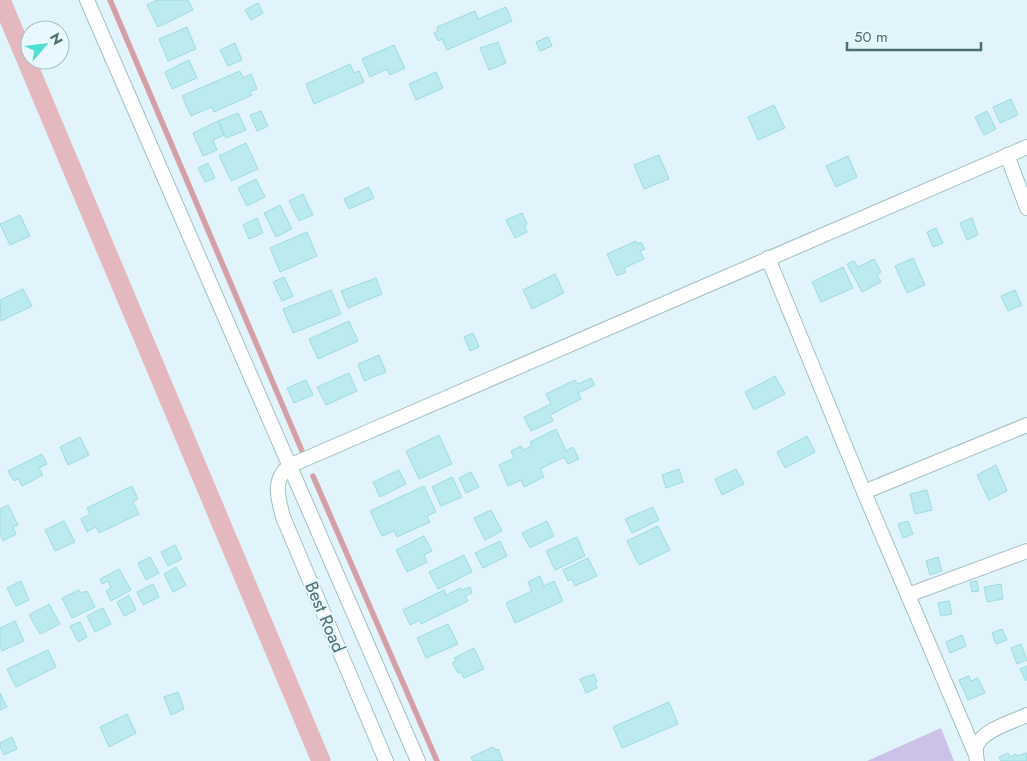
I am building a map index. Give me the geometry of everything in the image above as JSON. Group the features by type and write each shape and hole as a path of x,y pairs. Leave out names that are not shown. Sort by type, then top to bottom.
{"street":[{"path":"87,0 286,468 418,761"},
{"path":"286,468 1027,147"},
{"path":"1007,155 1027,208"},
{"path":"768,258 976,758"},
{"path":"864,492 1027,425"},
{"name":"Best Road","path":"286,468 279,479 278,490 279,504 283,517 386,761"},
{"path":"908,595 1027,551"},
{"path":"976,758 976,747 989,732 1027,715"}],"shaded area":[{"path":"941,728 954,761 867,761"}],"building":[{"path":"157,0 188,0 193,10 158,27 147,5"},
{"path":"258,3 263,13 251,20 245,10"},
{"path":"506,7 512,21 447,50 442,39 438,41 434,33 438,31 437,27 475,11 478,19"},
{"path":"187,27 196,49 168,61 159,39"},
{"path":"548,37 552,46 540,51 536,42"},
{"path":"498,42 506,63 489,70 480,48"},
{"path":"235,43 242,60 228,66 220,50"},
{"path":"394,45 405,68 390,75 387,69 370,77 362,59"},
{"path":"189,60 197,78 172,89 165,72"},
{"path":"350,64 354,73 359,71 364,82 314,104 306,84"},
{"path":"240,71 243,78 251,74 257,89 250,92 252,95 214,112 212,107 191,116 182,96"},
{"path":"436,72 443,88 416,100 409,84"},
{"path":"1011,99 1018,115 1000,123 993,107"},
{"path":"774,105 785,128 758,140 748,117"},
{"path":"261,111 268,126 257,131 250,115"},
{"path":"987,111 996,129 984,135 975,117"},
{"path":"238,113 246,130 226,138 218,121"},
{"path":"218,121 224,135 213,140 217,150 203,156 193,133"},
{"path":"246,143 258,169 231,181 219,156"},
{"path":"659,155 669,179 644,189 634,165"},
{"path":"848,156 857,177 836,187 826,166"},
{"path":"208,163 215,178 205,182 198,168"},
{"path":"256,179 265,197 247,206 238,188"},
{"path":"369,187 374,198 349,209 344,199"},
{"path":"303,194 313,215 299,221 289,201"},
{"path":"280,205 292,229 276,237 264,213"},
{"path":"522,213 527,224 524,226 527,232 515,238 506,220"},
{"path":"20,215 30,236 10,245 0,224"},
{"path":"257,218 263,233 249,239 243,225"},
{"path":"972,218 978,235 967,240 960,223"},
{"path":"936,228 943,243 933,247 927,232"},
{"path":"307,232 317,256 280,272 270,248"},
{"path":"636,241 637,244 641,242 645,249 640,251 644,259 624,268 626,272 617,276 607,254"},
{"path":"913,258 925,285 907,293 895,266"},
{"path":"874,259 881,272 877,275 881,282 862,292 847,264 854,261 858,267"},
{"path":"843,267 853,288 821,302 812,282"},
{"path":"555,274 564,293 532,309 523,290"},
{"path":"284,277 293,296 282,301 273,282"},
{"path":"376,278 382,294 348,308 341,291"},
{"path":"23,289 32,306 1,321 0,300"},
{"path":"331,290 341,314 293,333 283,309"},
{"path":"1015,290 1022,305 1008,311 1001,296"},
{"path":"349,321 358,341 318,359 309,339"},
{"path":"473,333 479,347 470,351 464,337"},
{"path":"379,355 386,372 364,381 358,364"},
{"path":"349,373 357,391 326,405 317,387"},
{"path":"775,376 785,394 754,410 745,392"},
{"path":"591,378 595,385 578,393 581,399 550,415 553,421 531,431 524,417 551,404 546,394 575,380 578,384"},
{"path":"306,380 313,395 294,403 287,388"},
{"path":"556,429 566,451 573,447 579,459 568,464 564,457 540,469 544,477 524,487 521,480 508,486 499,465 514,458 511,451 521,446 523,450 532,446 530,442"},
{"path":"439,435 452,464 419,479 406,451"},
{"path":"807,436 815,452 785,468 777,452"},
{"path":"80,437 89,455 68,465 60,447"},
{"path":"42,454 47,464 39,468 43,475 22,486 18,479 14,481 8,471"},
{"path":"996,465 1007,491 989,500 977,475"},
{"path":"679,469 683,482 666,488 662,475"},
{"path":"736,469 744,484 722,495 715,479"},
{"path":"399,470 406,484 380,497 373,482"},
{"path":"471,472 479,487 466,493 459,478"},
{"path":"452,477 462,497 441,506 432,487"},
{"path":"132,486 138,499 133,502 139,514 99,533 96,527 87,532 81,519 90,514 87,508"},
{"path":"424,486 436,512 427,516 430,522 397,537 394,531 382,536 370,511"},
{"path":"927,490 932,510 915,514 910,494"},
{"path":"8,505 18,525 13,527 16,534 3,541 0,534 0,509"},
{"path":"653,507 659,520 632,533 625,519"},
{"path":"491,510 502,531 485,540 474,518"},
{"path":"64,521 75,542 55,551 45,530"},
{"path":"547,521 554,536 530,548 522,533"},
{"path":"908,521 913,534 903,538 898,524"},
{"path":"658,526 670,550 639,565 627,541"},
{"path":"424,536 432,551 424,555 427,562 407,572 396,550"},
{"path":"577,537 585,556 555,570 546,551"},
{"path":"500,541 507,556 483,568 475,553"},
{"path":"175,545 182,559 168,566 161,552"},
{"path":"464,555 472,572 438,589 429,572"},
{"path":"150,557 159,573 146,580 138,563"},
{"path":"938,557 942,571 930,575 926,561"},
{"path":"588,558 597,576 575,586 572,579 568,581 563,570"},
{"path":"176,567 186,585 173,592 164,574"},
{"path":"119,569 131,590 111,601 106,591 111,588 108,581 102,584 100,579"},
{"path":"540,576 544,586 554,581 563,601 515,623 506,603 532,591 528,582"},
{"path":"21,581 29,600 16,606 7,588"},
{"path":"977,581 979,591 972,592 970,582"},
{"path":"153,584 159,597 143,605 137,592"},
{"path":"1001,584 1003,599 987,602 984,587"},
{"path":"470,587 472,593 465,596 468,601 421,624 420,620 410,625 403,610 444,590 446,595 461,588 462,590"},
{"path":"79,590 81,593 87,591 95,607 72,618 62,598"},
{"path":"129,595 136,610 124,616 117,602"},
{"path":"949,601 952,614 941,616 938,603"},
{"path":"49,604 60,624 40,634 29,615"},
{"path":"103,608 111,624 95,632 87,616"},
{"path":"15,621 24,641 2,651 0,646 0,628"},
{"path":"80,622 87,637 78,642 70,626"},
{"path":"448,624 458,644 426,658 417,638"},
{"path":"1002,629 1007,640 996,644 992,633"},
{"path":"962,635 966,646 950,653 946,642"},
{"path":"1021,644 1027,660 1017,664 1011,648"},
{"path":"474,648 484,669 464,678 461,672 458,673 452,663 456,661 454,658"},
{"path":"48,650 56,667 16,687 7,669"},
{"path":"1027,666 1027,680 1026,681 1020,669"},
{"path":"594,674 597,688 586,693 580,679"},
{"path":"969,676 971,681 978,678 985,693 968,700 959,680"},
{"path":"178,692 184,709 171,715 164,697"},
{"path":"0,693 7,707 0,710"},
{"path":"669,702 678,724 622,748 613,727"},
{"path":"127,714 136,733 109,747 100,727"},
{"path":"12,737 17,749 4,755 0,743"},
{"path":"493,747 495,750 498,749 503,761 473,761 471,757"},
{"path":"1008,753 1010,757 1026,753 1027,761 1001,761 999,757"}],"waterway":[{"path":"1,0 321,761"},
{"path":"110,0 302,451"},
{"path":"313,476 437,761"}]}
